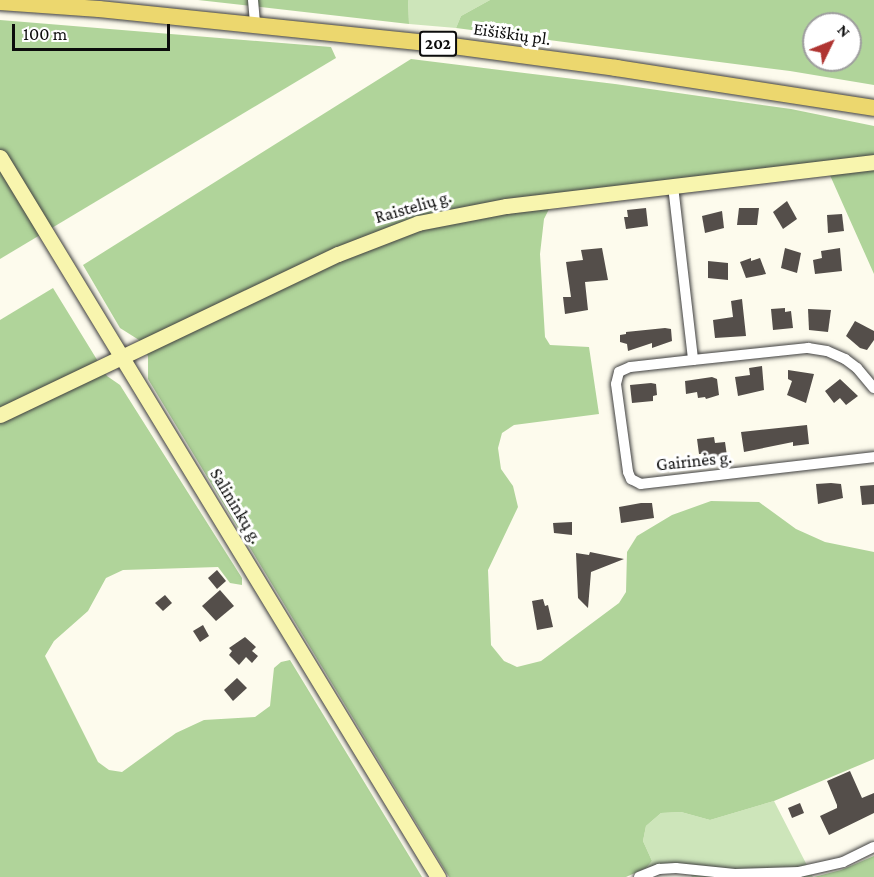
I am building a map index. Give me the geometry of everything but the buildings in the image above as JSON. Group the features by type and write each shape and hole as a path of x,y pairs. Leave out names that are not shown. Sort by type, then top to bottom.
{"main road":[{"name":"Eišiškių pl.","path":"0,2 99,9 437,44 616,68 874,108"},
{"name":"Salininkų g.","path":"0,157 438,877"},
{"name":"Raistelių g.","path":"0,415 338,254 418,223 506,206 874,162"}],"street":[{"path":"254,0 255,24"},
{"path":"672,186 693,360"},
{"name":"Gairinės g.","path":"874,388 857,368 844,359 827,351 808,348 630,367 619,372 616,384 628,472 635,482 652,483 874,457"},
{"path":"639,877 659,868 735,874 800,872 843,862 874,847"}],"green space":[{"path":"198,0 408,0 409,24"},
{"path":"408,0 490,0 461,16 456,28 409,24"},
{"path":"490,0 874,0 874,85 790,71 456,28 461,16"},
{"path":"0,20 331,47 336,58 0,259"},
{"path":"411,59 615,84 791,109 874,126 874,274 829,173 551,205 544,219 540,254 545,337 550,345 589,347 599,414 514,425 502,433 498,448 501,469 513,486 518,507 488,570 491,645 504,661 517,667 541,661 619,603 626,592 627,552 637,536 672,515 711,501 759,502 796,529 825,542 874,552 874,759 774,801 710,820 681,812 661,813 646,826 643,841 652,861 646,868 626,877 449,877 148,379 148,356 139,340 120,328 83,265"},
{"path":"53,288 107,376 120,385 242,578 242,585 230,583 218,567 123,570 106,578 88,611 54,641 45,656 98,762 109,770 122,772 176,733 204,720 255,717 270,706 274,668 281,662 290,660 422,877 0,877 0,320"},
{"path":"774,801 813,877 692,877 684,865 674,863 646,868 652,861 643,841 646,826 661,813 681,812 710,820"},
{"path":"874,856 874,877 814,877 841,870"}]}
